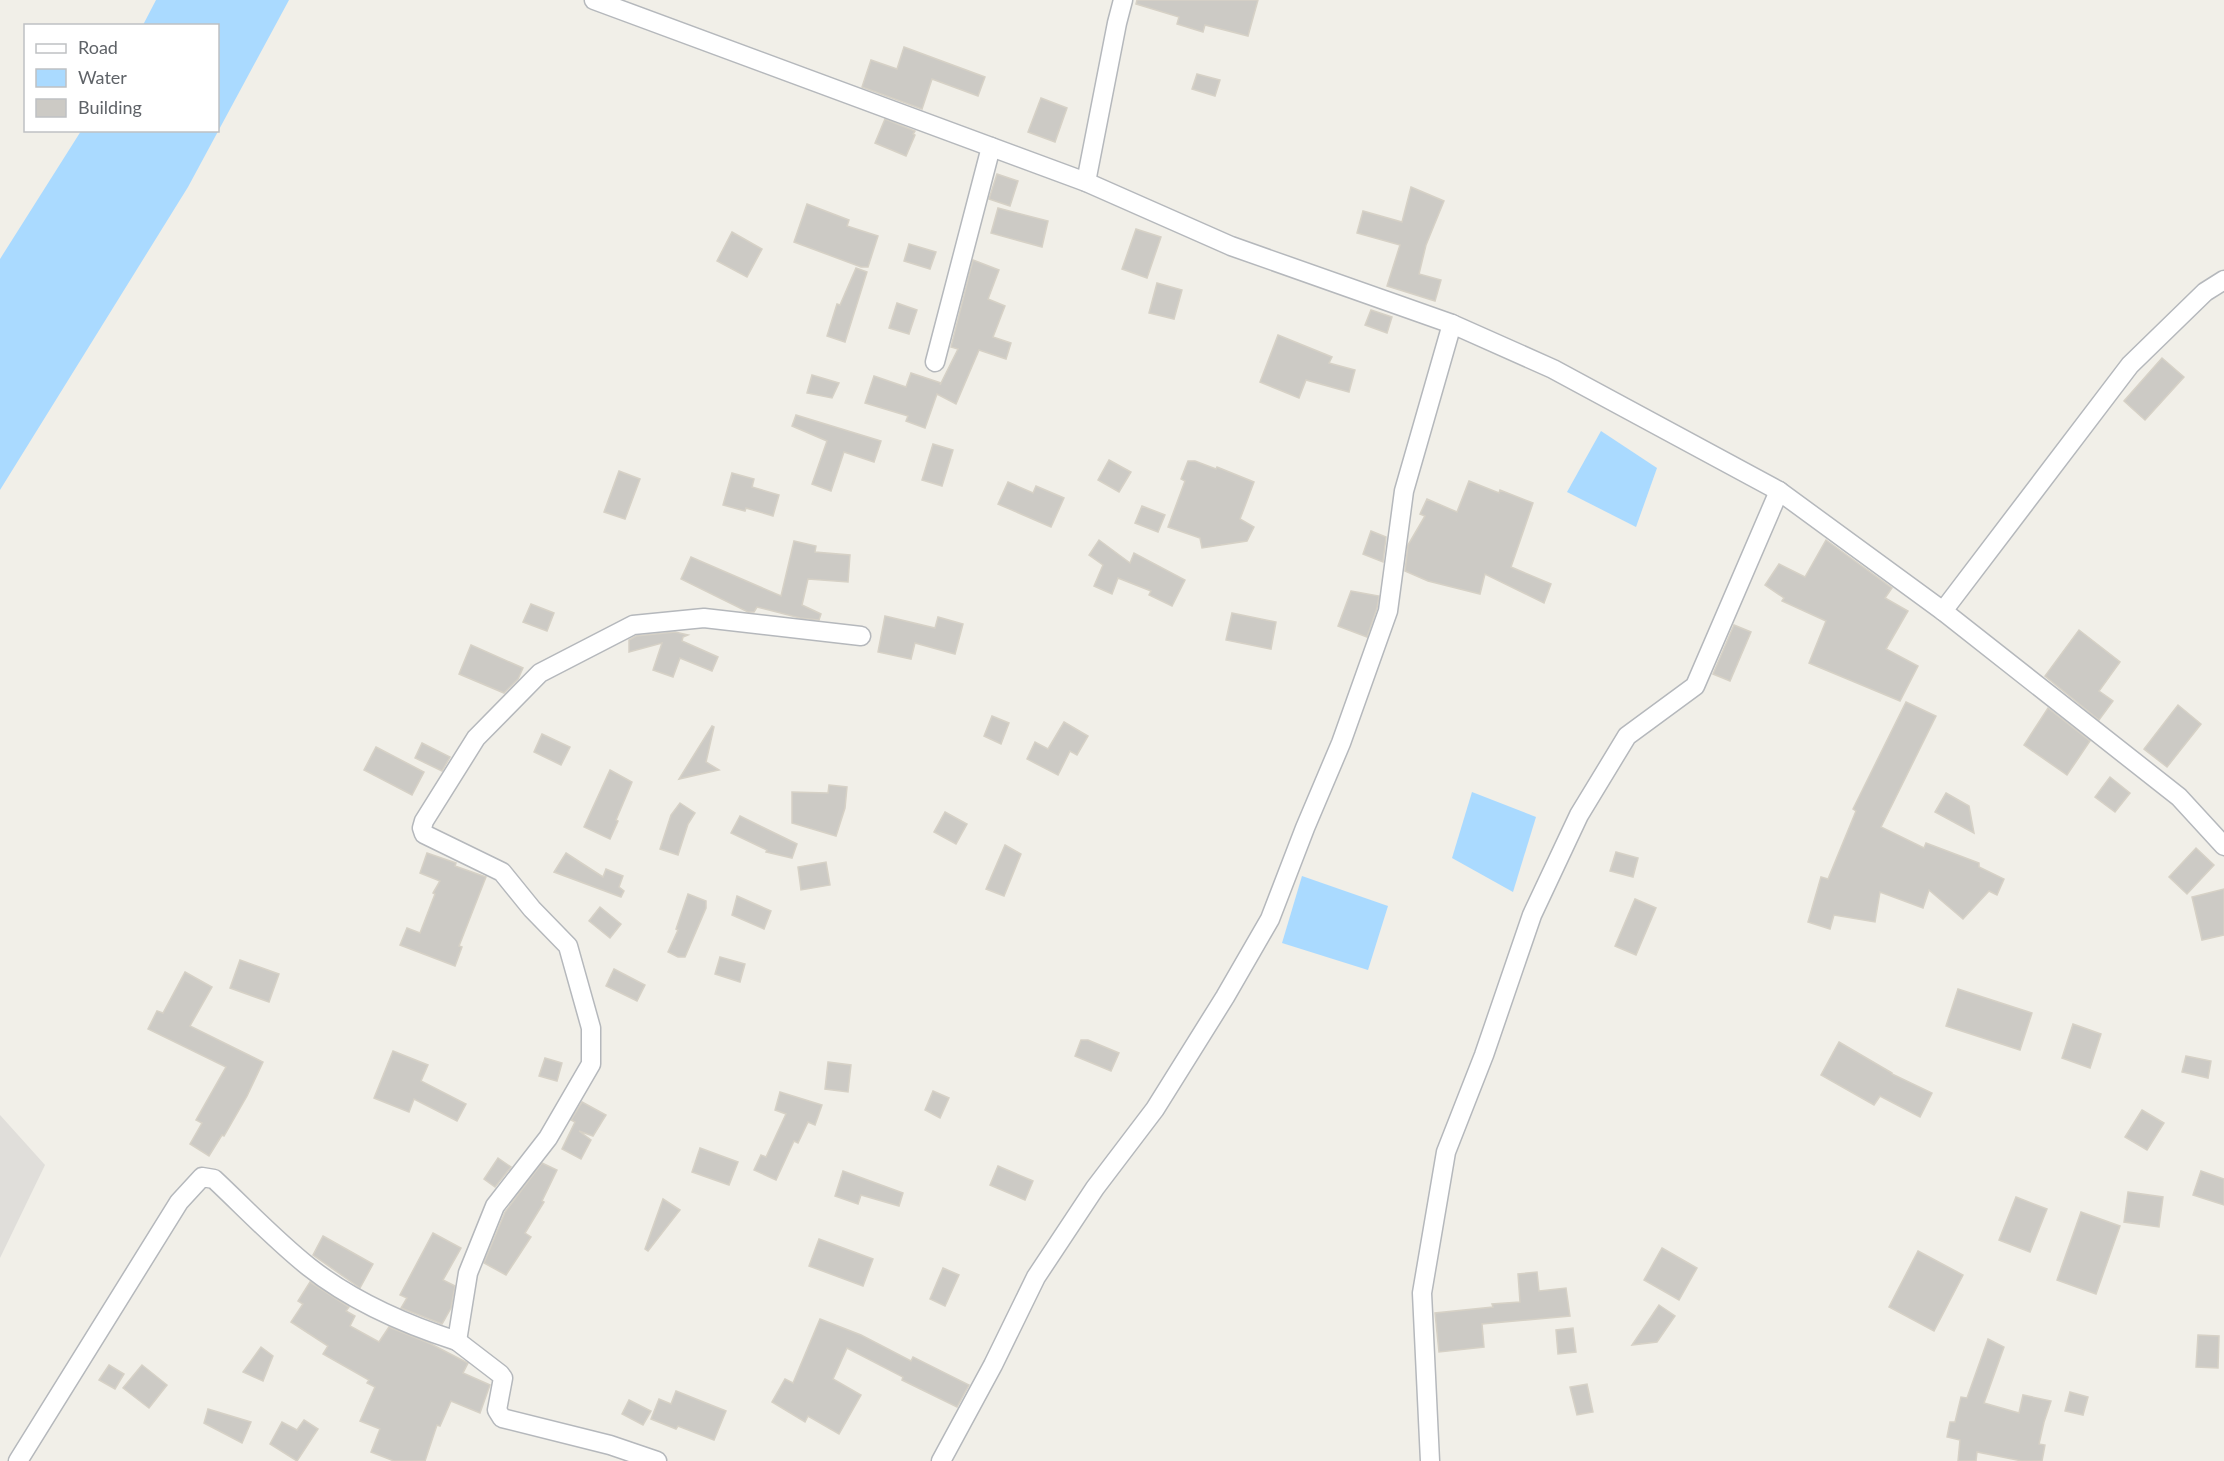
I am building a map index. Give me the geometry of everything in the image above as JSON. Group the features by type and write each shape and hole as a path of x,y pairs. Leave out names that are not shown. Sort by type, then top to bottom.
{"street":[{"path":"594,0 1086,182 1231,246 1452,324 1553,369 1779,491 1943,611 2179,797 2224,846"},
{"path":"1086,182 1123,0"},
{"path":"934,362 991,147"},
{"path":"1943,611 2130,365 2205,292 2224,280"},
{"path":"941,1461 993,1365 1036,1277 1095,1188 1155,1109 1225,998 1270,919 1341,743 1388,611 1404,491 1452,324"},
{"path":"1430,1461 1422,1293 1446,1152 1484,1055 1532,915 1580,815 1627,736 1695,686 1779,491"},
{"path":"457,1341 468,1273 495,1206 548,1138 591,1064 591,1028 568,946 532,909 502,872 424,834 422,828 424,821 476,738 540,673 633,625 704,618 861,636"},
{"path":"18,1461 179,1202 202,1177 214,1179 309,1267 354,1297 415,1327 457,1341 500,1374 503,1378 497,1410 502,1418 610,1445 657,1461"}],"shaded area":[{"path":"0,1115 45,1165 0,1258"}],"water":[{"path":"156,0 289,0 219,130 219,24 144,24"},
{"path":"80,132 218,132 188,187 0,490 0,259"},
{"path":"1601,431 1657,468 1636,527 1567,492"},
{"path":"1472,792 1536,817 1513,892 1452,858"},
{"path":"1302,876 1388,906 1368,970 1282,943"}],"building":[{"path":"1137,0 1258,0 1248,36 1205,25 1203,32 1177,24 1179,17 1136,4"},
{"path":"904,47 985,77 978,96 932,79 922,109 862,87 871,60 897,69"},
{"path":"1197,74 1220,80 1215,96 1192,89"},
{"path":"1041,98 1067,108 1055,142 1028,132"},
{"path":"885,119 915,131 906,156 875,143"},
{"path":"997,174 1018,181 1010,206 989,199"},
{"path":"1411,187 1444,201 1426,245 1419,274 1441,280 1435,301 1387,286 1400,245 1357,233 1363,211 1402,222"},
{"path":"807,204 849,220 847,226 878,236 868,267 861,267 794,242"},
{"path":"998,208 1048,221 1042,247 991,233"},
{"path":"1136,229 1161,237 1147,278 1122,269"},
{"path":"732,232 762,249 747,277 717,261"},
{"path":"909,244 936,252 930,269 904,261"},
{"path":"973,260 999,270 988,299 1005,306 993,337 1011,343 1006,359 979,350 956,404 937,394 925,428 906,421 908,416 865,403 874,376 906,387 911,373 941,383 958,349 951,347"},
{"path":"856,268 867,272 845,342 827,336 837,304 840,305"},
{"path":"1157,283 1182,290 1174,319 1149,313"},
{"path":"897,303 917,310 909,334 889,328"},
{"path":"1371,310 1392,317 1387,333 1365,325"},
{"path":"1278,335 1332,357 1329,363 1355,370 1349,392 1306,380 1299,398 1260,382"},
{"path":"2162,358 2184,377 2145,420 2124,401"},
{"path":"812,375 839,383 832,398 807,393"},
{"path":"796,415 881,441 874,462 844,452 831,491 812,484 827,441 792,426"},
{"path":"933,444 953,450 942,486 922,480"},
{"path":"1109,460 1131,472 1119,492 1098,480"},
{"path":"1188,461 1195,461 1216,469 1217,467 1254,482 1240,519 1254,527 1247,541 1202,548 1200,538 1168,527 1185,481 1181,479"},
{"path":"619,471 640,479 625,519 604,512"},
{"path":"732,473 754,479 752,487 779,495 773,516 746,508 745,511 723,505"},
{"path":"1469,481 1533,503 1511,567 1551,584 1544,603 1485,574 1480,594 1428,581 1405,571 1408,545 1425,516 1420,514 1427,499 1457,512"},
{"path":"1008,482 1033,493 1036,486 1064,498 1051,527 998,504"},
{"path":"1142,506 1165,515 1158,532 1135,523"},
{"path":"1371,531 1386,537 1383,562 1363,554"},
{"path":"1099,540 1130,563 1134,553 1185,580 1172,606 1149,595 1151,591 1118,578 1112,594 1094,586 1103,565 1089,555"},
{"path":"1826,540 1892,588 1885,598 1908,611 1886,649 1918,666 1900,701 1809,663 1826,621 1782,601 1784,598 1765,585 1779,564 1805,577"},
{"path":"794,541 816,546 815,552 850,555 848,582 808,579 802,605 821,614 819,620 800,618 757,607 754,612 748,612 681,579 691,557 781,596"},
{"path":"1351,591 1379,596 1367,637 1338,626"},
{"path":"531,604 554,613 547,631 523,622"},
{"path":"1232,613 1276,622 1271,649 1226,640"},
{"path":"885,616 935,628 938,617 963,624 955,654 915,643 911,659 878,652"},
{"path":"1734,625 1751,632 1730,681 1713,674"},
{"path":"2079,630 2120,662 2099,691 2113,701 2099,720 2045,676"},
{"path":"675,632 688,635 683,637 682,641 718,657 712,671 680,658 673,677 653,670 662,643 629,652 629,640 636,636"},
{"path":"471,645 523,668 518,679 504,693 459,674"},
{"path":"1906,702 1936,716 1881,827 1924,848 1926,843 1979,863 1979,867 2004,879 1997,895 1989,891 1963,919 1929,890 1923,908 1880,892 1875,922 1834,915 1830,929 1808,922 1821,877 1828,879 1856,811 1853,809"},
{"path":"2178,705 2201,724 2167,767 2144,749"},
{"path":"2048,708 2090,741 2067,775 2024,745"},
{"path":"992,716 1009,723 1001,744 984,736"},
{"path":"1064,722 1088,736 1077,755 1070,751 1058,775 1027,759 1035,742 1048,749"},
{"path":"712,726 714,727 706,762 719,770 679,779"},
{"path":"542,734 570,747 561,765 534,752"},
{"path":"422,743 450,757 442,771 415,758"},
{"path":"376,747 424,772 412,795 364,770"},
{"path":"610,770 632,782 610,839 584,827"},
{"path":"2110,777 2130,793 2115,812 2095,797"},
{"path":"829,785 847,787 845,808 836,836 792,823 792,792 828,793"},
{"path":"1946,793 1969,806 1974,833 1935,812"},
{"path":"680,803 695,813 688,824 678,855 660,849 671,815"},
{"path":"945,812 967,824 956,844 934,832"},
{"path":"740,816 797,844 792,858 766,852 767,850 731,833"},
{"path":"1005,845 1021,854 1004,896 986,889"},
{"path":"2196,848 2214,865 2187,894 2169,877"},
{"path":"1616,852 1638,858 1633,877 1610,871"},
{"path":"427,853 486,877 459,946 462,947 455,966 400,945 407,928 420,933 435,894 433,893 440,881 420,873"},
{"path":"566,853 603,877 606,869 623,876 619,887 624,891 621,897 554,872"},
{"path":"826,862 830,885 801,890 798,867"},
{"path":"2224,889 2224,935 2202,940 2192,897"},
{"path":"688,894 706,901 706,908 685,957 678,957 668,952 678,930 676,929"},
{"path":"737,896 771,911 764,929 732,915"},
{"path":"1635,899 1656,908 1636,955 1615,946"},
{"path":"600,907 621,924 610,938 589,921"},
{"path":"720,957 745,964 740,982 715,974"},
{"path":"240,960 279,974 269,1002 230,988"},
{"path":"614,969 645,985 637,1001 606,986"},
{"path":"185,972 212,987 190,1026 263,1062 247,1096 224,1136 222,1135 209,1156 190,1144 202,1123 196,1120 226,1067 148,1029 157,1011 163,1013"},
{"path":"1958,989 2032,1013 2020,1050 1946,1026"},
{"path":"2073,1024 2101,1034 2090,1068 2062,1058"},
{"path":"1081,1040 1088,1040 1119,1053 1111,1071 1075,1056"},
{"path":"1839,1042 1892,1074 1932,1093 1920,1117 1880,1096 1874,1105 1821,1075"},
{"path":"393,1051 428,1065 421,1081 466,1104 457,1121 414,1099 409,1112 374,1098"},
{"path":"2186,1056 2211,1061 2208,1078 2182,1072"},
{"path":"545,1058 562,1063 557,1081 539,1076"},
{"path":"828,1062 851,1065 848,1092 825,1089"},
{"path":"933,1091 949,1098 940,1118 925,1110"},
{"path":"780,1092 822,1105 815,1125 808,1122 798,1143 794,1141 776,1180 754,1170 761,1155 766,1157 786,1114 775,1110"},
{"path":"582,1102 606,1115 593,1136 579,1131 591,1140 581,1159 562,1149 575,1122 571,1120"},
{"path":"2142,1110 2164,1123 2147,1150 2125,1137"},
{"path":"700,1148 738,1162 729,1185 692,1172"},
{"path":"498,1158 511,1167 495,1187 484,1179"},
{"path":"542,1163 557,1170 542,1201 544,1202 525,1233 531,1237 506,1275 484,1263 505,1212"},
{"path":"998,1166 1033,1181 1025,1200 990,1185"},
{"path":"843,1171 903,1193 899,1206 861,1195 858,1204 835,1196"},
{"path":"2201,1171 2224,1179 2224,1205 2193,1195"},
{"path":"2128,1192 2163,1197 2159,1227 2124,1222"},
{"path":"2016,1197 2047,1209 2030,1252 1999,1240"},
{"path":"663,1199 680,1210 648,1251 645,1249"},
{"path":"2081,1212 2120,1226 2096,1294 2057,1280"},
{"path":"433,1233 461,1248 443,1280 455,1286 451,1308 442,1324 401,1308 407,1298 400,1295"},
{"path":"323,1236 373,1264 360,1288 313,1255"},
{"path":"819,1239 873,1259 863,1286 809,1266"},
{"path":"1662,1248 1697,1268 1679,1300 1644,1280"},
{"path":"1918,1251 1963,1275 1934,1331 1889,1307"},
{"path":"943,1268 959,1275 945,1306 930,1299"},
{"path":"1537,1272 1539,1291 1566,1288 1570,1316 1482,1324 1484,1347 1439,1352 1435,1313 1520,1302 1518,1274"},
{"path":"310,1282 349,1307 346,1311 355,1316 350,1326 379,1342 389,1327 431,1344 468,1363 463,1373 490,1385 480,1413 451,1401 440,1426 437,1425 425,1461 394,1461 371,1452 380,1429 360,1421 375,1387 367,1383 369,1380 323,1354 328,1346 291,1322 303,1304 298,1301"},
{"path":"1659,1305 1675,1316 1657,1342 1632,1345"},
{"path":"820,1319 861,1335 911,1361 913,1357 969,1385 957,1407 902,1380 903,1377 847,1348 833,1379 861,1395 839,1434 808,1416 805,1422 772,1402 785,1379 793,1383"},
{"path":"1573,1328 1576,1352 1558,1354 1556,1330"},
{"path":"2198,1335 2219,1336 2218,1368 2196,1367"},
{"path":"1988,1339 2004,1347 1984,1403 2019,1413 2023,1395 2051,1401 2039,1444 2045,1445 2042,1461 2022,1461 1977,1452 1976,1461 1958,1461 1960,1440 1947,1437 1950,1422 1955,1422 1961,1397 1967,1398"},
{"path":"261,1347 273,1356 263,1381 243,1372"},
{"path":"109,1365 124,1374 115,1389 99,1380"},
{"path":"142,1365 167,1385 149,1408 123,1388"},
{"path":"1587,1384 1593,1412 1577,1415 1570,1387"},
{"path":"676,1391 726,1411 714,1440 678,1426 676,1429 651,1419 659,1399 671,1404"},
{"path":"2070,1392 2088,1397 2083,1415 2065,1411"},
{"path":"629,1400 651,1411 643,1425 622,1414"},
{"path":"208,1409 251,1422 242,1443 204,1423"},
{"path":"304,1420 318,1429 297,1461 270,1444 282,1422 297,1430"}]}
